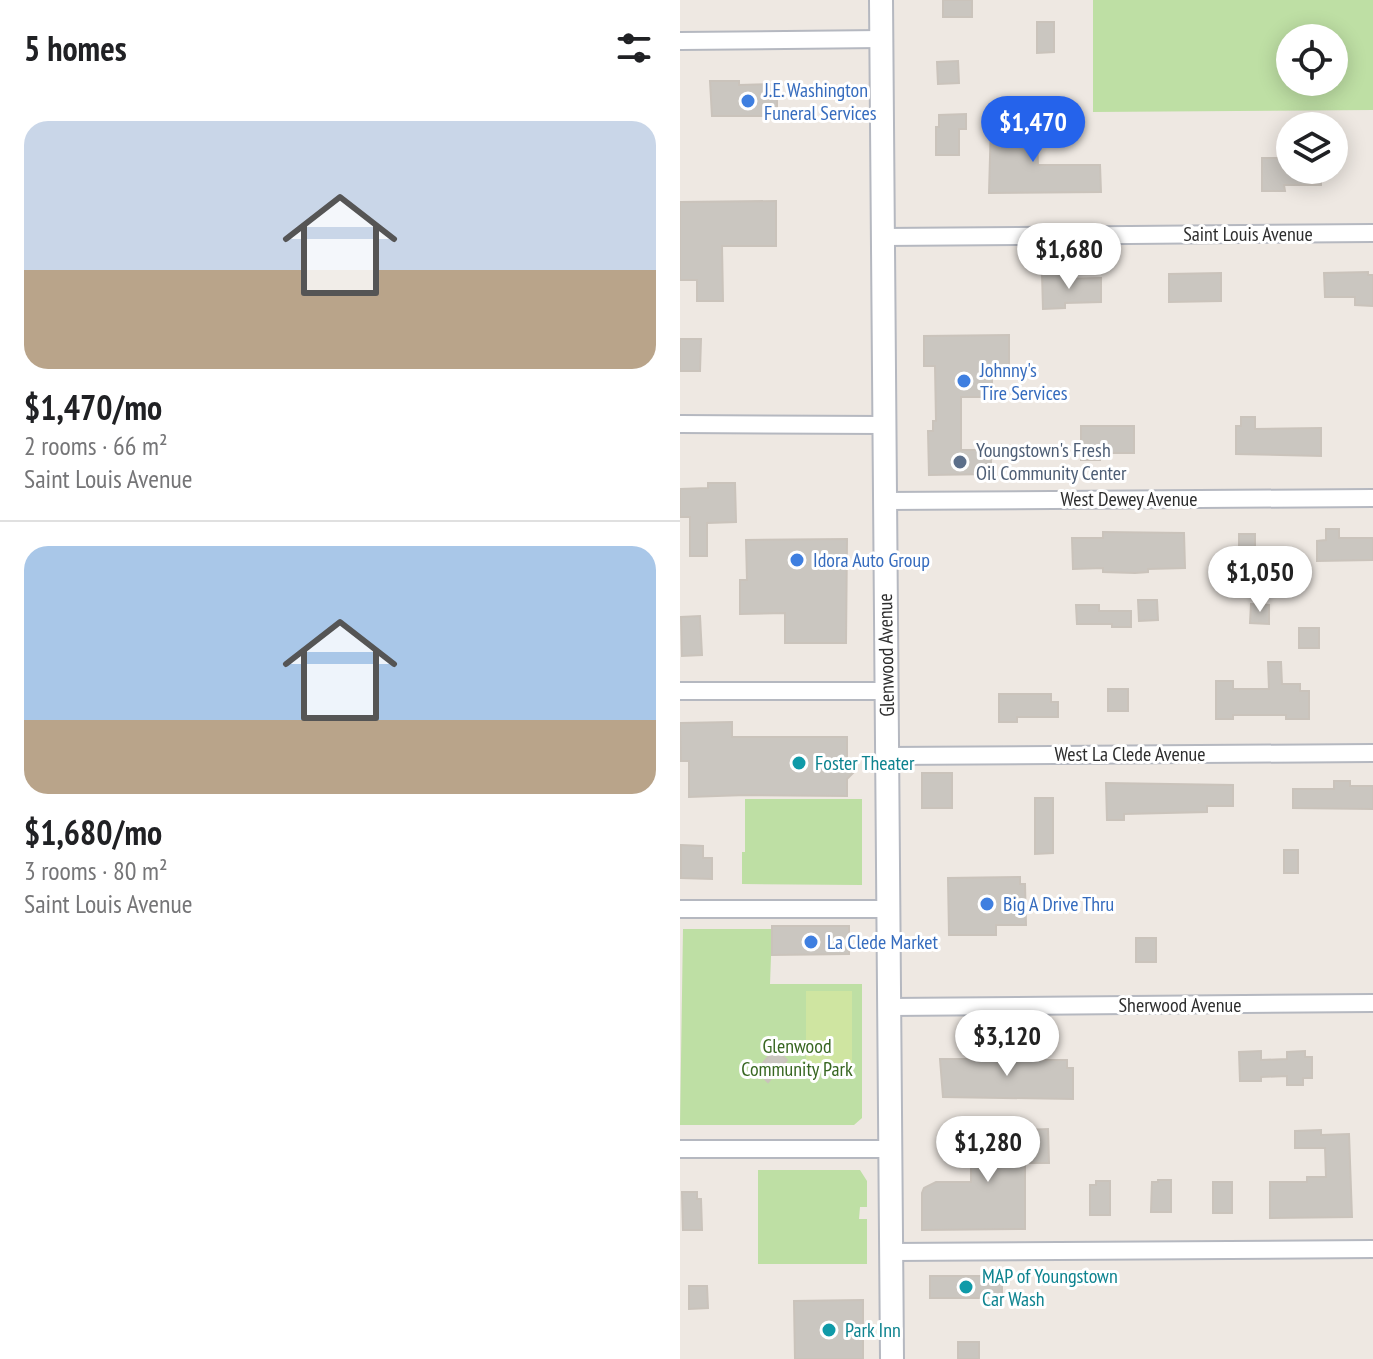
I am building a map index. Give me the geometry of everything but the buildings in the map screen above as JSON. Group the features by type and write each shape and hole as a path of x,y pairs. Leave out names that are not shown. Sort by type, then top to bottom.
{"main road":[{"name":"Glenwood Avenue","path":"881,0 892,1359"}],"street":[{"path":"680,41 881,39"},
{"name":"Saint Louis Avenue","path":"883,237 1373,233"},
{"path":"680,424 883,425"},
{"name":"West Dewey Avenue","path":"885,501 1373,498"},
{"path":"680,691 887,691"},
{"name":"West La Clede Avenue","path":"888,756 1373,753"},
{"path":"680,909 889,909"},
{"name":"Sherwood Avenue","path":"890,1007 1373,1003"},
{"path":"680,1149 891,1149"},
{"path":"892,1252 1373,1249"}],"green space":[{"path":"1093,0 1373,0 1373,110 1093,112"},
{"path":"745,799 862,799 862,885 742,884"},
{"name":"Glenwood Community Park","path":"683,929 772,929 770,984 862,984 862,1118 854,1125 680,1125"},
{"path":"806,991 852,991 852,1065 806,1065"},
{"path":"758,1170 860,1170 867,1181 867,1207 860,1207 859,1219 867,1219 867,1264 758,1264"}],"place":[{"name":"J.E. Washington Funeral Services","path":"748,101"},
{"name":"Johnny's Tire Services","path":"964,381"},
{"name":"Youngstown's Fresh Oil Community Center","path":"960,462"},
{"name":"Idora Auto Group","path":"797,560"},
{"name":"Foster Theater","path":"799,763"},
{"name":"Big A Drive Thru","path":"987,904"},
{"name":"La Clede Market","path":"811,942"},
{"name":"MAP of Youngstown Car Wash","path":"966,1287"},
{"name":"Park Inn","path":"829,1330"}]}
